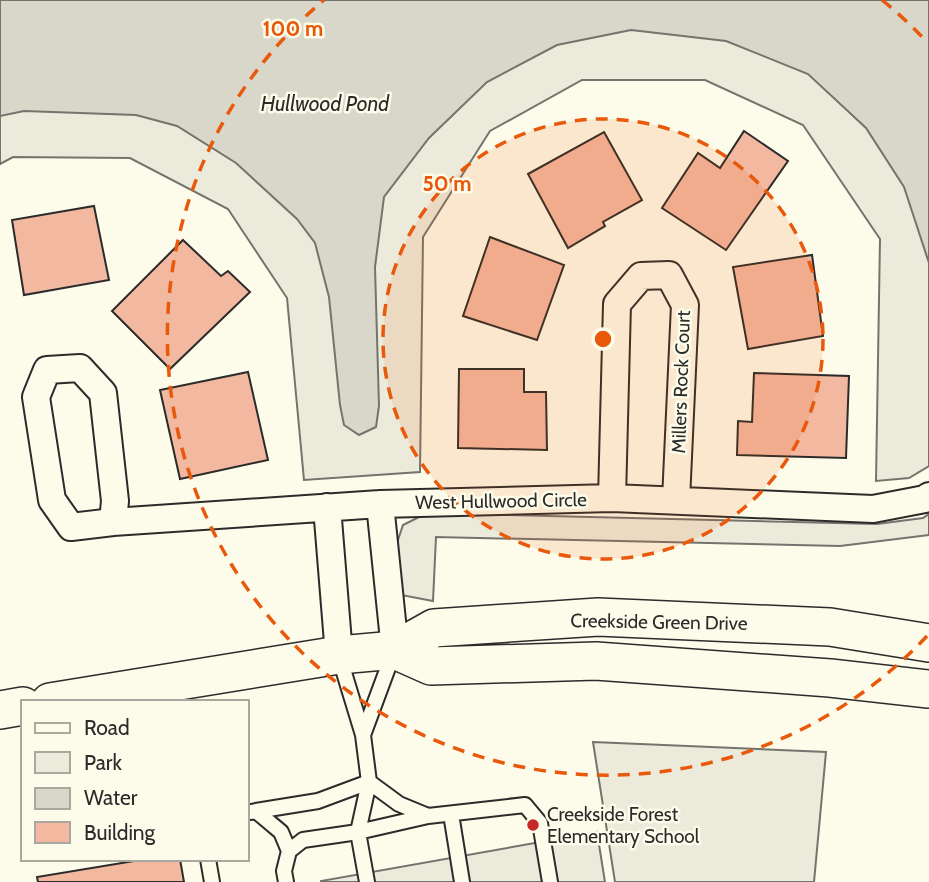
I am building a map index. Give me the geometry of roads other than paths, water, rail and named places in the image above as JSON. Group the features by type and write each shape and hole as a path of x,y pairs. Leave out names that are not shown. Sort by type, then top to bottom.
{"main road":[{"name":"Creekside Green Drive","path":"62,700 339,655 395,650 434,628 598,617 830,627 929,643"},
{"name":"Creekside Green Drive","path":"395,650 431,666 596,661 830,678 929,689"},
{"path":"0,710 21,706"}],"street":[{"name":"Millers Rock Court","path":"612,498 617,304 641,276 669,275 685,305 676,500"},
{"name":"West Hullwood Circle","path":"113,522 115,501 103,393 80,368 47,370 36,397 52,500 71,527 380,504 612,498 873,509 929,496"},
{"path":"380,504 395,650"},
{"path":"327,507 339,655"}],"lane":[{"path":"363,735 395,650"},
{"path":"339,655 363,735 369,782 358,832 367,882"},
{"path":"251,812 318,802 369,782"},
{"path":"369,782 399,804 428,816"},
{"path":"289,851 303,840 358,832 428,816 525,805 540,823 551,882"},
{"path":"251,812 281,832 289,851 284,871 286,882"},
{"path":"452,814 462,882"},
{"path":"208,861 212,882"}],"water":[{"name":"Hullwood Pond","path":"0,0 929,0 929,263 904,187 866,128 808,74 726,41 631,30 557,45 487,82 429,138 384,197 375,267 379,406 376,427 359,435 344,425 329,297 315,243 297,219 236,163 177,126 136,115 24,111 0,116"}],"place":[{"name":"Creekside Forest Elementary School","path":"533,825"}]}
